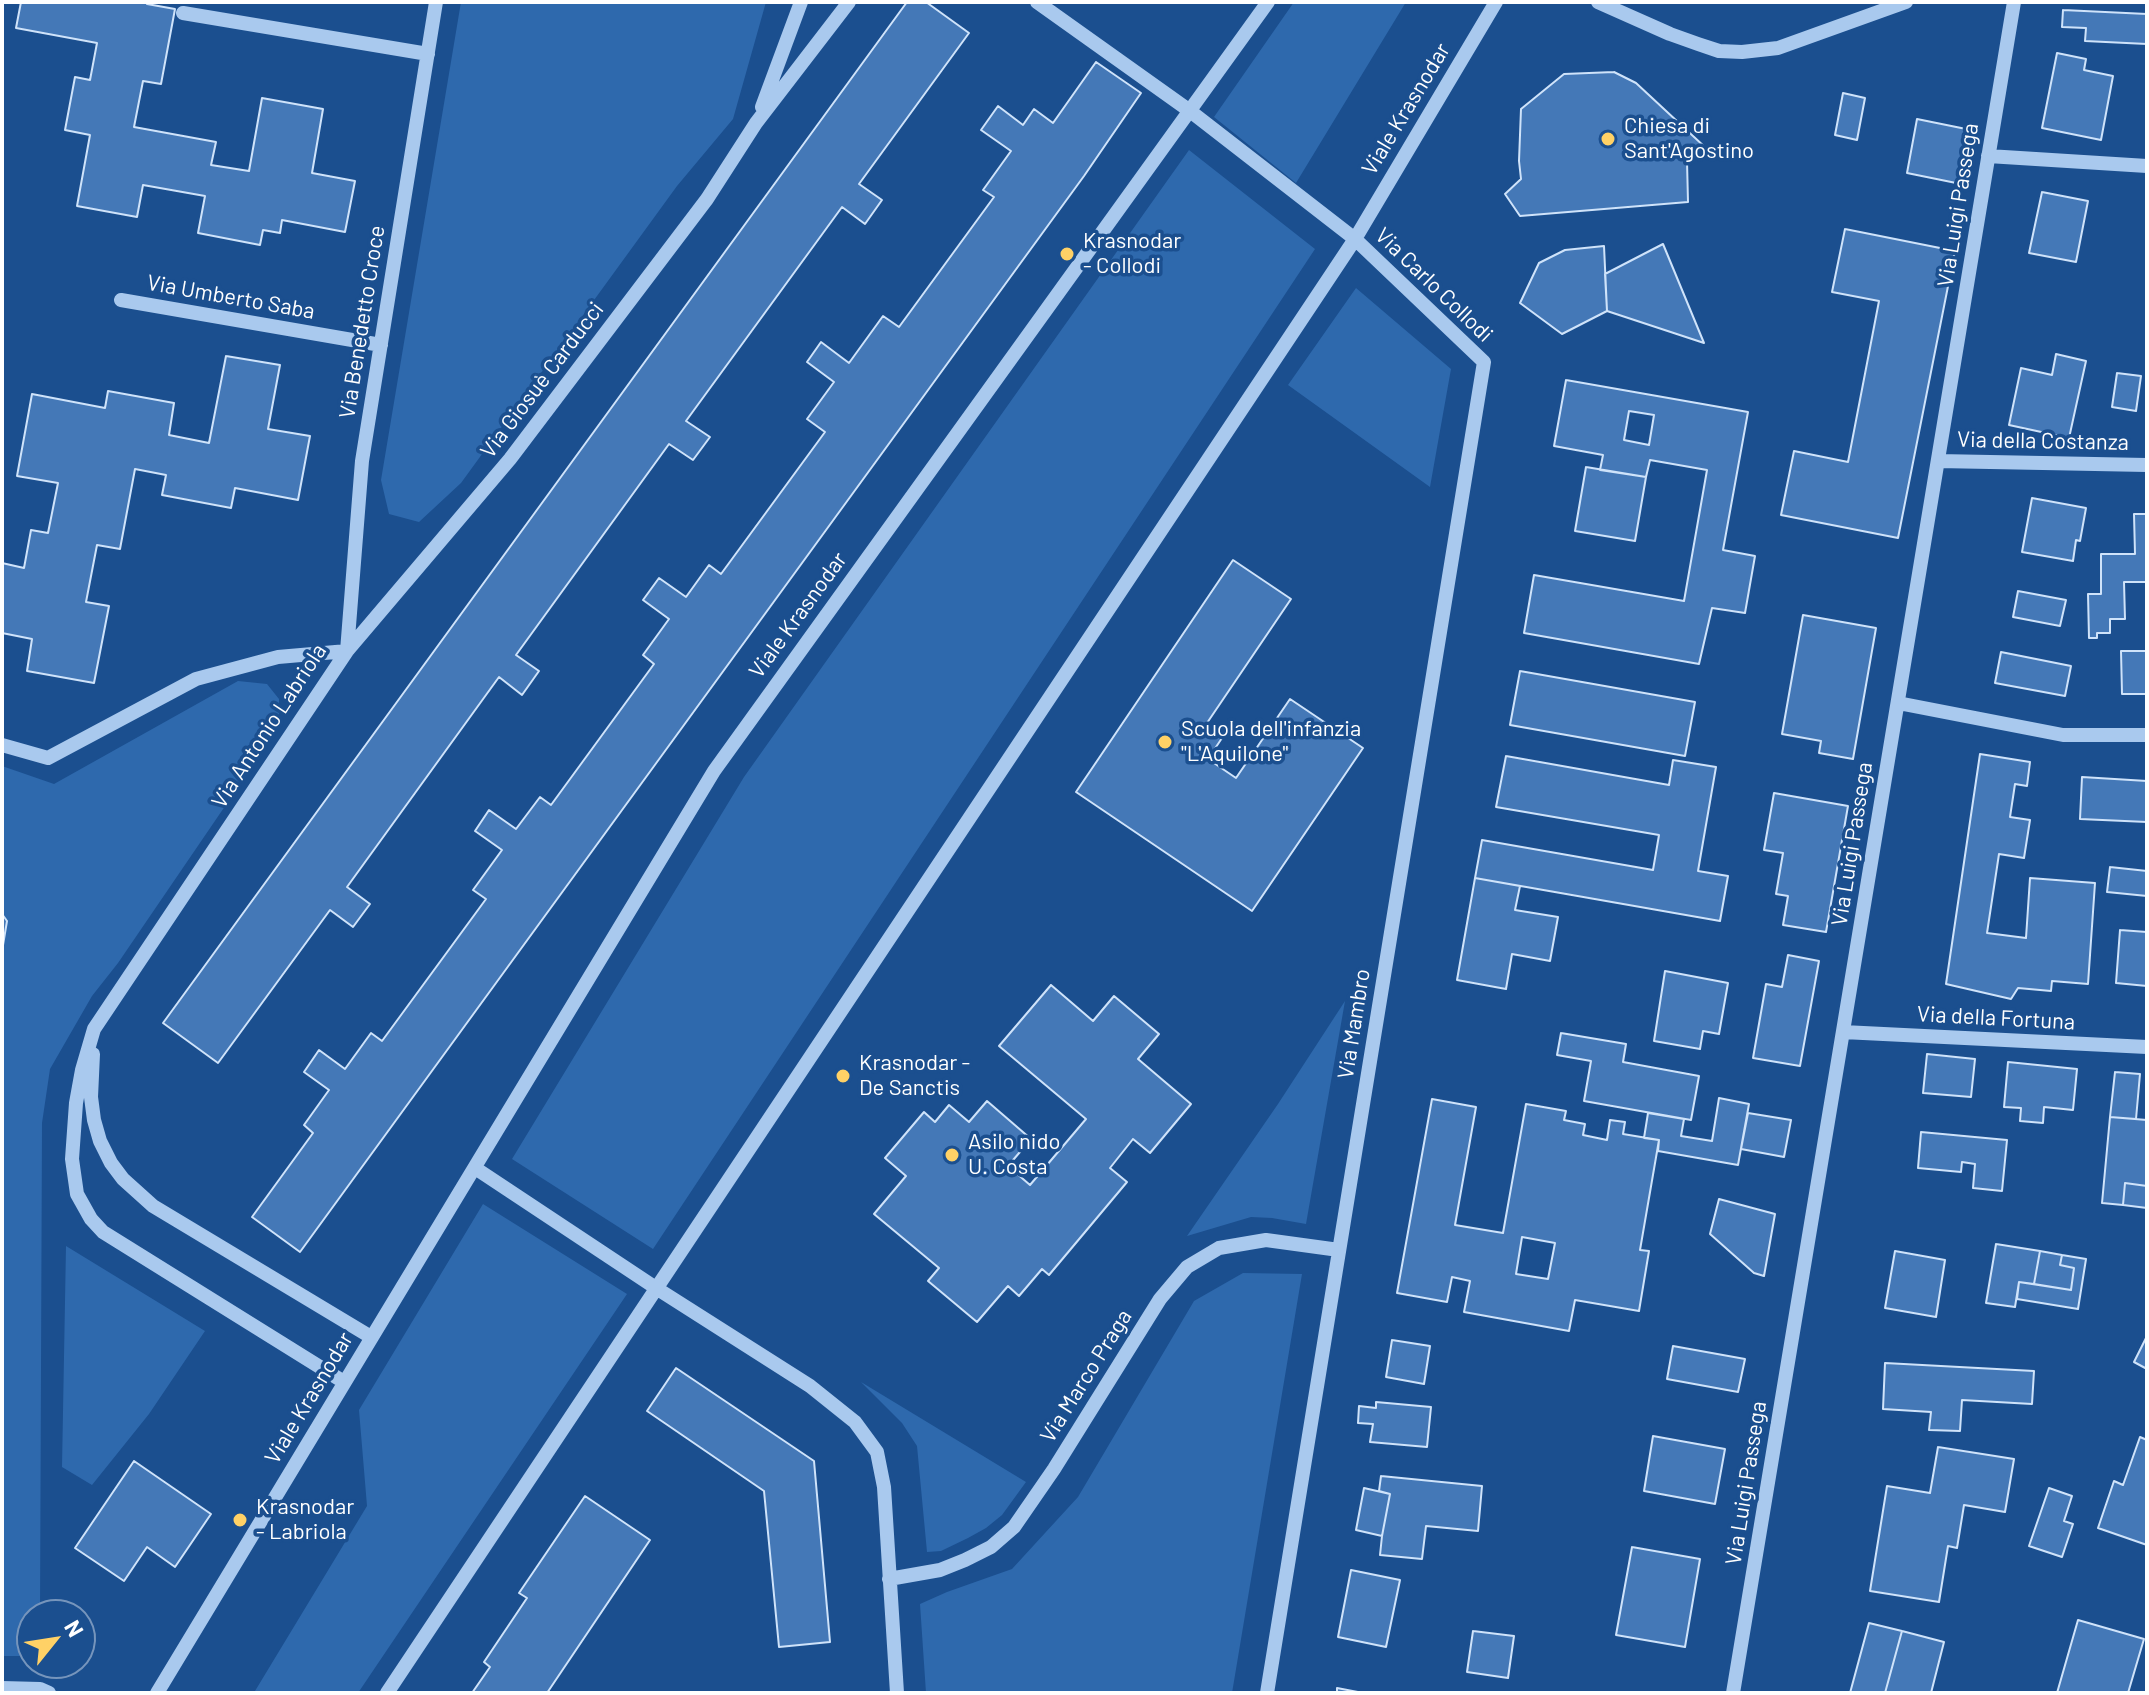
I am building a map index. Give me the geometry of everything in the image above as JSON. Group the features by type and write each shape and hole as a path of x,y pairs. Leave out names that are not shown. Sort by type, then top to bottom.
{"street":[{"name":"Via Benedetto Croce","path":"347,651 362,461 436,2"},
{"name":"Via Giosuè Carducci","path":"756,123 801,2"},
{"name":"Via Giosuè Carducci","path":"347,651 510,459 707,199 756,123 849,2"},
{"path":"1037,2 1190,111 1355,239"},
{"name":"Viale Krasnodar","path":"157,1693 714,771 1268,2"},
{"name":"Viale Krasnodar","path":"387,1693 1355,239 1496,2"},
{"path":"1598,2 1698,44 1719,51 1742,52 1778,48 1906,2"},
{"name":"Via Luigi Passega","path":"1733,1693 2014,2"},
{"path":"183,13 428,54"},
{"path":"1988,156 2147,166"},
{"name":"Via Carlo Collodi","path":"1355,239 1484,362"},
{"name":"Via Umberto Saba","path":"121,300 381,345"},
{"name":"Via Mambro","path":"1267,1693 1484,362"},
{"name":"Via della Costanza","path":"1938,461 2147,465"},
{"name":"Via Antonio Labriola","path":"2,745 48,758 196,679 278,657 347,651"},
{"name":"Via Antonio Labriola","path":"344,1382 103,1232 82,1207 77,1194 74,1135 80,1081 94,1029 347,651"},
{"path":"1898,703 2063,735 2147,735"},
{"path":"94,1029 91,1097 94,1120 100,1141 123,1179 153,1206 371,1337"},
{"name":"Via della Fortuna","path":"1843,1032 2147,1047"},
{"path":"475,1168 810,1386 855,1422 877,1452 884,1487 897,1693"},
{"name":"Via Marco Praga","path":"889,1579 940,1570 965,1560 991,1547 1014,1527 1054,1469 1160,1299 1187,1267 1219,1248 1255,1241 1297,1243 1339,1250"},
{"path":"2,1688 40,1689 49,1693"}],"shaded area":[{"path":"461,2 766,2 733,119 677,186 461,483 419,522 389,514 381,480"},
{"path":"1294,2 1406,2 1296,183 1214,117"},
{"path":"1189,150 1315,249 653,1249 512,1159 744,777"},
{"path":"1356,288 1451,369 1430,487 1288,385"},
{"path":"238,681 267,684 279,699 279,727 118,963 92,996 50,1069 42,1123 40,1599 16,1599 16,1656 2,1656 2,766 54,784"},
{"path":"1345,1001 1306,1224 1251,1217 1187,1236 1278,1104"},
{"path":"483,1204 627,1294 358,1693 240,1693 255,1691 367,1506 359,1410"},
{"path":"66,1246 205,1331 149,1414 92,1485 62,1467"},
{"path":"1243,1273 1302,1274 1232,1693 926,1693 920,1604 1012,1569 1078,1497 1194,1301"},
{"path":"861,1382 1026,1482 1002,1515 968,1538 941,1551 927,1552 917,1446 902,1423"}],"building":[{"path":"21,2 147,2 175,9 161,84 143,81 134,127 216,142 211,165 249,171 262,98 323,109 312,173 355,181 345,232 282,220 280,233 263,230 260,245 198,233 205,196 143,185 137,217 77,206 90,135 65,130 75,77 90,80 97,43 16,28"},
{"path":"907,2 926,2 969,33 859,184 882,200 865,224 842,207 686,421 710,437 693,460 669,444 516,655 539,671 522,695 499,677 347,887 370,904 353,927 330,910 218,1063 163,1023"},
{"path":"2063,10 2147,14 2147,44 2085,41 2086,28 2062,27"},
{"path":"2057,53 2086,59 2084,70 2113,76 2101,140 2042,128"},
{"path":"1096,62 1141,93 1084,176 300,1252 252,1217 313,1133 304,1125 329,1090 304,1072 319,1050 345,1069 371,1033 382,1041 486,899 473,890 502,850 475,831 489,810 516,829 540,797 551,805 654,664 643,655 669,619 643,600 659,578 686,597 709,565 721,574 825,432 807,419 834,382 807,362 821,342 849,363 883,316 899,327 994,197 983,190 1011,151 981,130 998,106 1023,125 1034,109 1053,123"},
{"name":"Chiesa di Sant'Agostino","path":"1614,72 1636,83 1707,149 1687,161 1688,202 1520,216 1505,194 1521,179 1521,109 1564,74"},
{"path":"1843,93 1865,98 1857,140 1835,135"},
{"path":"1917,119 1971,130 1961,184 1907,173"},
{"path":"2042,192 2088,201 2076,262 2029,253"},
{"path":"1845,229 1955,251 1898,538 1781,515 1794,451 1848,462 1879,301 1832,292"},
{"path":"1663,244 1704,343 1607,311 1605,274"},
{"path":"1604,246 1607,311 1562,334 1520,303 1539,263 1565,250"},
{"path":"2056,354 2086,361 2069,438 2009,425 2021,368 2052,375"},
{"path":"226,356 280,365 268,429 310,436 298,500 235,488 231,508 162,495 166,475 135,469 120,549 97,545 86,602 109,606 94,683 27,671 32,639 2,633 2,563 24,568 31,530 48,533 58,483 17,476 32,394 105,408 108,391 174,403 169,435 209,443"},
{"path":"2117,373 2141,376 2136,411 2112,407"},
{"path":"1566,380 1748,412 1723,550 1755,556 1745,613 1712,608 1699,664 1524,633 1534,575 1684,601 1707,470 1650,460 1646,477 1600,470 1603,455 1554,446","holes":["1629,411 1654,415 1649,445 1624,440"]},
{"path":"1586,467 1646,477 1635,541 1575,531"},
{"path":"2032,498 2086,508 2073,561 2022,552"},
{"path":"2134,514 2147,514 2147,582 2124,582 2125,619 2110,619 2110,633 2097,633 2097,638 2089,638 2088,594 2101,594 2101,554 2135,554"},
{"name":"Scuola dell'infanzia \"L'Aquilone\"","path":"1233,560 1291,599 1207,723 1224,735 1208,759 1236,778 1290,699 1363,748 1252,911 1076,792"},
{"path":"2018,591 2066,600 2060,626 2013,617"},
{"path":"1803,615 1876,628 1853,759 1819,753 1821,741 1782,734"},
{"path":"2121,651 2147,651 2147,694 2122,694"},
{"path":"2001,652 2071,666 2065,696 1995,683"},
{"path":"1520,671 1695,702 1685,756 1510,725"},
{"path":"1980,754 2030,762 2027,786 2015,784 2010,817 2030,820 2024,858 1999,854 1987,933 2026,938 2030,878 2095,883 2088,984 2052,981 2051,991 2018,988 2011,999 1946,984"},
{"path":"1506,756 1669,785 1673,760 1716,767 1698,871 1728,876 1720,921 1475,878 1482,840 1653,870 1659,835 1496,807"},
{"path":"2082,777 2147,781 2147,822 2080,819"},
{"path":"1774,793 1848,806 1826,932 1783,925 1788,896 1776,894 1783,853 1764,850"},
{"path":"2110,867 2147,871 2147,896 2107,892"},
{"path":"1475,878 1520,886 1515,910 1558,917 1550,961 1512,954 1506,989 1457,980"},
{"path":"2,914 7,921 2,951"},
{"path":"2120,930 2147,932 2147,986 2116,983"},
{"path":"1788,955 1819,961 1800,1066 1753,1058 1766,984 1782,987"},
{"path":"1665,971 1728,983 1719,1034 1703,1031 1700,1049 1654,1041"},
{"name":"Asilo nido U. Costa","path":"1051,985 1093,1021 1114,996 1159,1034 1138,1059 1191,1104 1150,1153 1133,1139 1110,1168 1127,1182 1049,1275 1042,1269 1019,1296 1008,1286 977,1322 928,1281 939,1268 874,1214 906,1176 885,1158 924,1112 935,1122 949,1105 969,1122 987,1101 1031,1139 1008,1166 1030,1185 1086,1119 999,1046"},
{"path":"1561,1033 1626,1044 1623,1062 1699,1076 1691,1120 1584,1101 1591,1061 1557,1055"},
{"path":"1927,1054 1975,1059 1971,1097 1923,1093"},
{"path":"2008,1062 2077,1069 2073,1110 2044,1107 2043,1123 2020,1121 2021,1108 2004,1107"},
{"path":"2115,1072 2140,1074 2136,1119 2110,1117"},
{"path":"1719,1098 1749,1104 1738,1165 1658,1151 1659,1140 1644,1138 1648,1113 1684,1119 1681,1136 1712,1141"},
{"path":"1432,1099 1476,1107 1455,1225 1503,1233 1526,1104 1566,1111 1564,1120 1585,1124 1583,1135 1607,1140 1610,1120 1625,1122 1623,1134 1659,1140 1640,1250 1649,1251 1639,1311 1575,1300 1569,1331 1464,1312 1470,1281 1452,1277 1447,1302 1397,1293","holes":["1522,1237 1555,1243 1548,1279 1516,1274"]},
{"path":"1748,1113 1791,1120 1784,1157 1741,1149"},
{"path":"2110,1117 2147,1120 2147,1186 2125,1183 2123,1205 2102,1203"},
{"path":"1921,1132 2007,1140 2002,1191 1973,1188 1975,1164 1962,1162 1961,1172 1918,1168"},
{"path":"2125,1183 2147,1186 2147,1208 2123,1205"},
{"path":"1719,1199 1775,1214 1764,1276 1754,1273 1710,1234"},
{"path":"1996,1244 2040,1251 2034,1284 2019,1282 2015,1307 1986,1303"},
{"path":"1895,1251 1945,1260 1936,1317 1885,1308"},
{"path":"2040,1251 2062,1255 2060,1265 2074,1268 2071,1290 2034,1284"},
{"path":"2062,1255 2086,1259 2078,1309 2017,1299 2019,1282 2071,1290 2074,1268 2060,1265"},
{"path":"2147,1336 2147,1369 2134,1362"},
{"path":"1392,1340 1430,1346 1424,1384 1386,1377"},
{"path":"1673,1346 1745,1359 1738,1392 1667,1379"},
{"path":"1885,1363 2034,1371 2032,1404 1962,1400 1960,1431 1929,1430 1931,1412 1883,1409"},
{"path":"676,1368 814,1461 830,1642 779,1647 764,1491 647,1411"},
{"path":"1376,1402 1431,1407 1427,1447 1370,1442 1373,1424 1358,1423 1359,1406 1376,1408"},
{"path":"1653,1436 1725,1449 1715,1504 1644,1491"},
{"path":"2140,1437 2147,1440 2147,1545 2098,1528 2114,1481 2123,1485"},
{"path":"1938,1447 2014,1459 2005,1512 1964,1505 1957,1548 1948,1546 1939,1602 1870,1591 1887,1486 1930,1493"},
{"path":"134,1461 211,1514 175,1567 147,1547 124,1581 75,1548"},
{"path":"1381,1476 1482,1486 1478,1531 1426,1526 1422,1559 1380,1555 1390,1494 1379,1491"},
{"path":"1364,1488 1390,1494 1382,1536 1356,1530"},
{"path":"2049,1488 2072,1496 2064,1521 2073,1524 2062,1557 2029,1546"},
{"path":"585,1496 650,1540 547,1693 472,1693 490,1667 484,1662 527,1598 519,1593"},
{"path":"1632,1547 1700,1559 1685,1647 1616,1635"},
{"path":"1351,1570 1400,1580 1386,1647 1338,1637"},
{"path":"2078,1620 2144,1639 2128,1693 2057,1693"},
{"path":"1869,1623 1902,1631 1885,1693 1850,1693"},
{"path":"1473,1631 1514,1636 1508,1678 1467,1672"},
{"path":"1902,1631 1944,1642 1931,1693 1885,1693"},
{"path":"1337,1688 1363,1693 1337,1693"}],"place":[{"name":"Chiesa di Sant'Agostino","path":"1608,139"},
{"name":"Krasnodar - Collodi","path":"1067,254"},
{"name":"Scuola dell'infanzia \"L'Aquilone\"","path":"1165,742"},
{"name":"Krasnodar - De Sanctis","path":"843,1076"},
{"name":"Asilo nido U. Costa","path":"952,1155"},
{"name":"Krasnodar - Labriola","path":"240,1520"}]}
